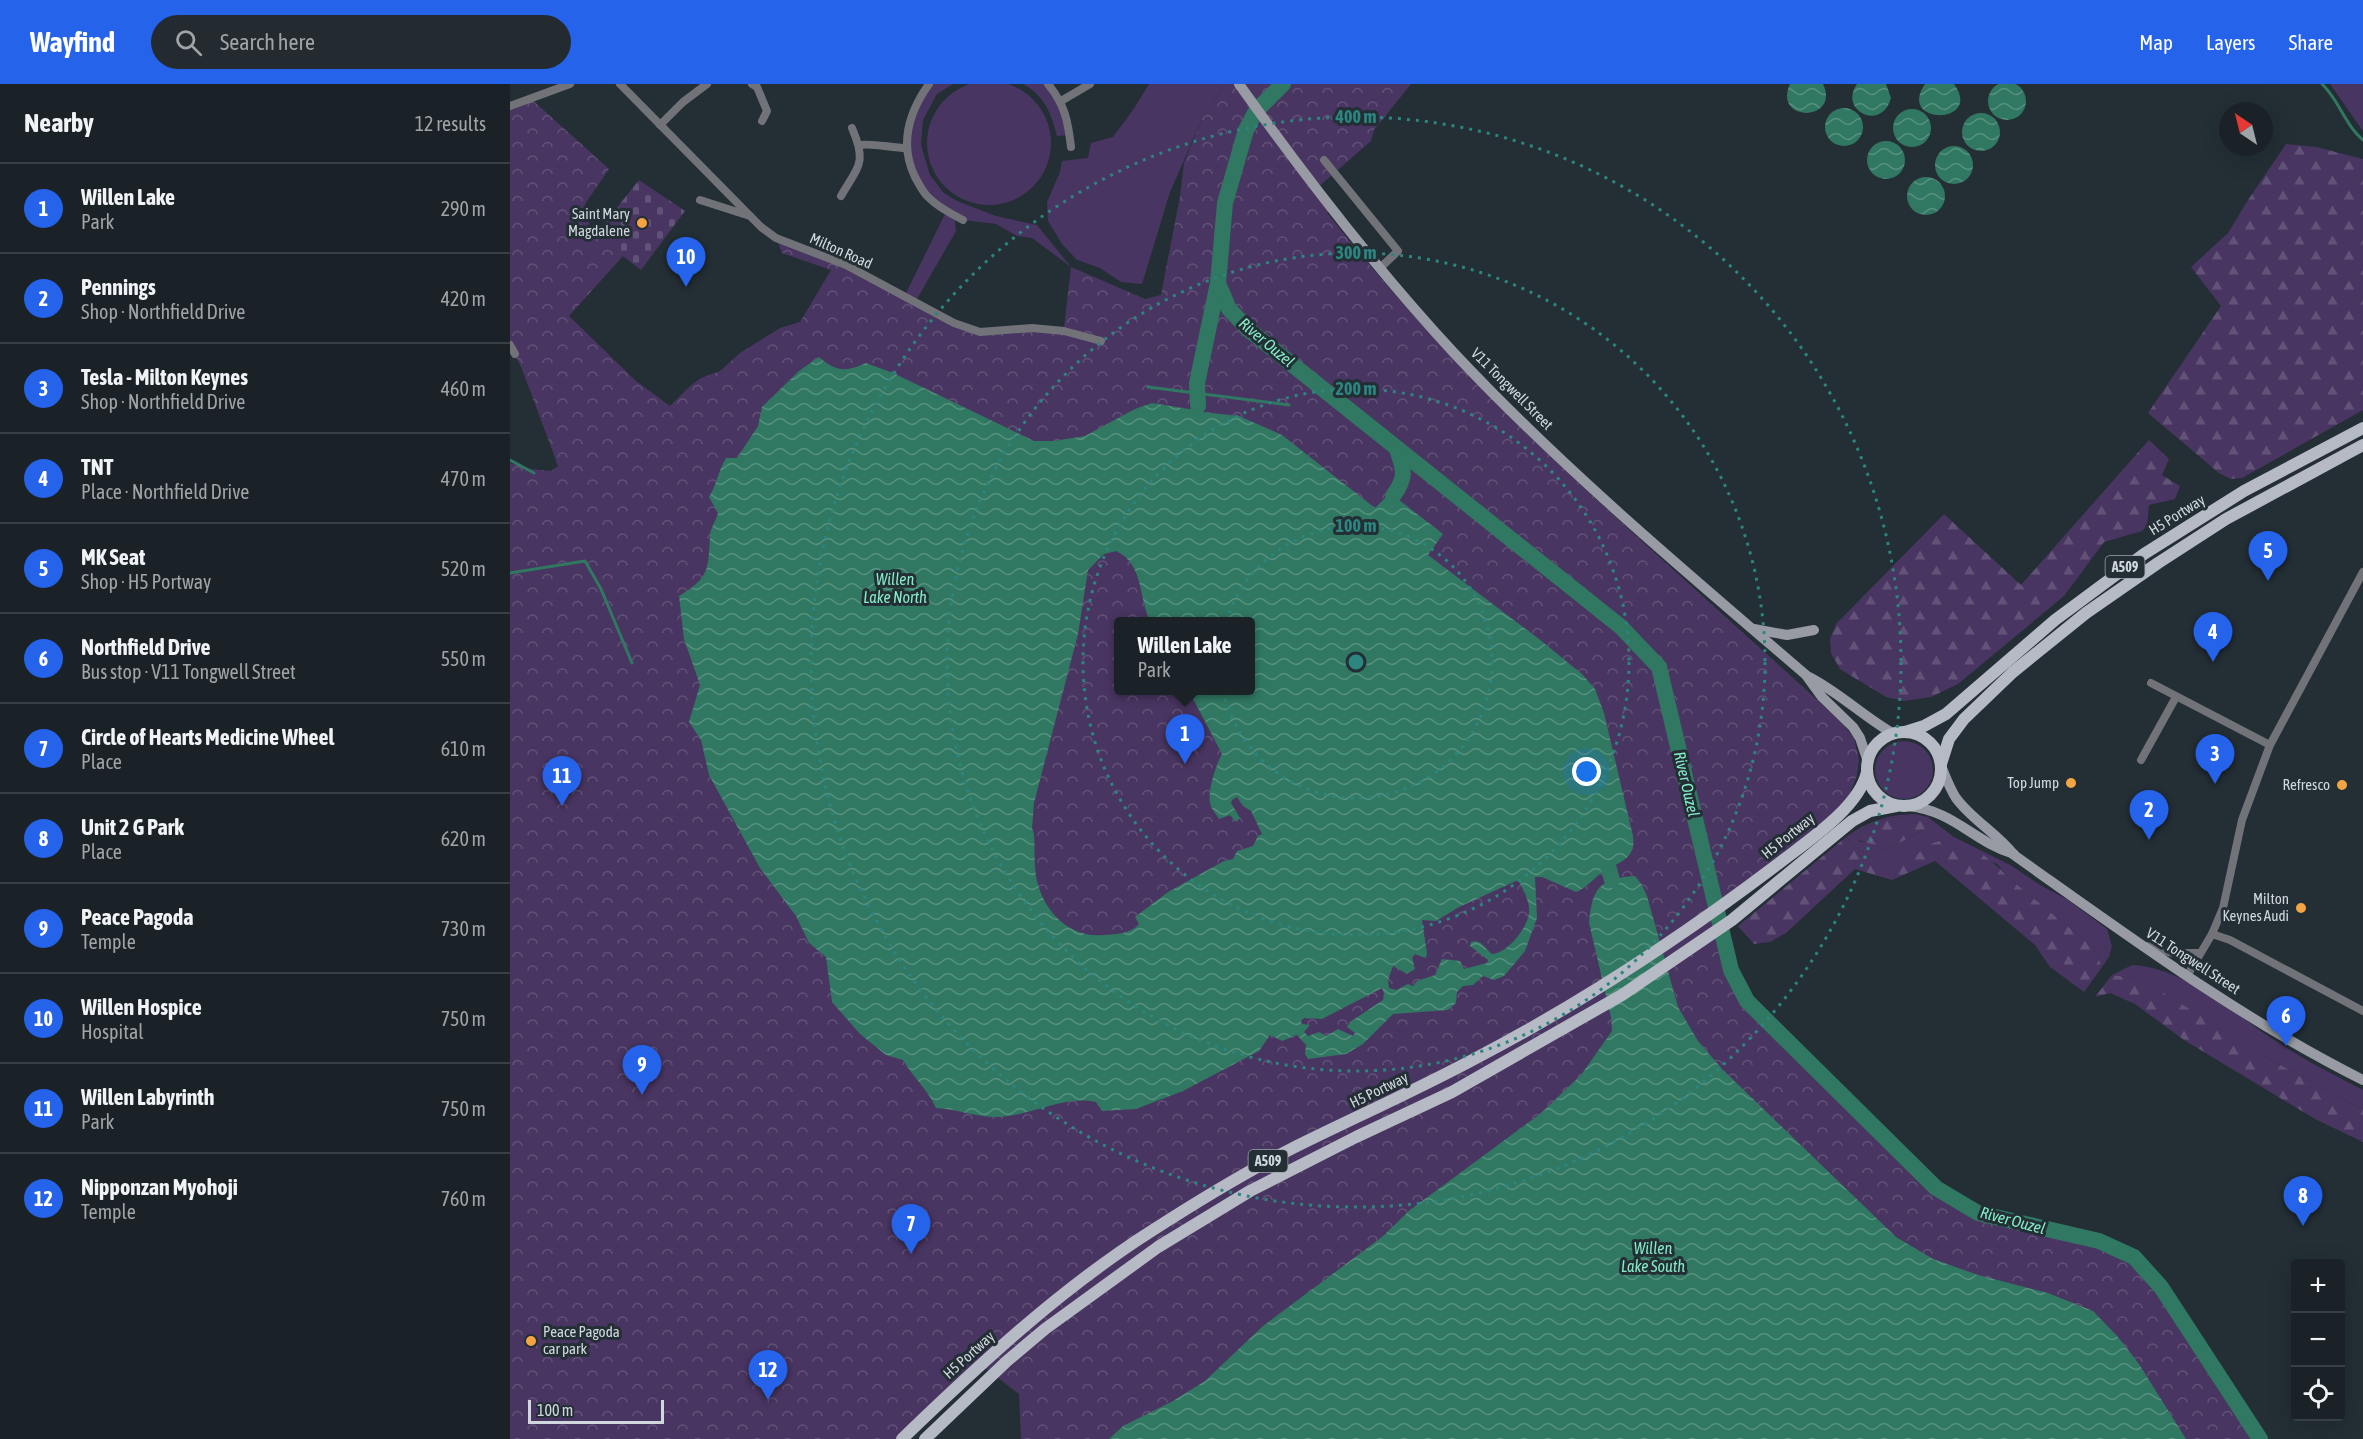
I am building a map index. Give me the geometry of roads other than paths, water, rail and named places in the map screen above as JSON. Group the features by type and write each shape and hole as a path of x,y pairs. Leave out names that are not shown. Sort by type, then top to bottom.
{"main road":[{"name":"H5 Portway","path":"1900,733 1924,726 1946,714 2055,620 2144,554 2244,491 2363,428"},
{"name":"H5 Portway","path":"1941,766 1949,739 1964,719 2013,672 2086,613 2226,519 2360,447"},
{"path":"1900,733 1922,736 1935,748 1941,766"},
{"name":"A509","path":"1868,767 1877,744 1900,733"},
{"name":"A509","path":"1903,806 1918,804 1932,794 1938,786 1941,766"},
{"name":"H5 Portway","path":"925,1439 1007,1361 1097,1289 1158,1246 1296,1166 1452,1092 1573,1024 1689,951 1754,903 1829,830 1861,789 1868,767"},
{"path":"1868,767 1870,783 1876,794 1885,801 1903,806"},
{"name":"H5 Portway","path":"902,1439 980,1364 1056,1298 1150,1232 1207,1196 1288,1150 1453,1071 1563,1010 1647,957 1829,830 1870,811 1903,806"}],"street":[{"path":"510,106 570,84"},
{"name":"Milton Road","path":"620,84 752,217 776,238 846,265 954,323 980,332 1032,328 1064,331 1101,341"},
{"path":"660,125 683,102 707,84"},
{"path":"752,84 757,87 767,111 762,121"},
{"path":"929,84 919,97 912,114 907,133 908,160 928,197 963,220"},
{"path":"1048,84 1061,100 1071,147"},
{"path":"1061,100 1090,84"},
{"name":"V11 Tongwell Street","path":"1239,84 1331,209 1456,356 1541,440 1615,508 1806,675 1822,697 1853,727 1860,738 1868,767"},
{"path":"841,196 861,162 859,144 852,128"},
{"path":"859,144 873,143 888,148 907,148"},
{"path":"1324,160 1398,251 1380,268"},
{"path":"700,200 752,217"},
{"path":"510,345 515,354"},
{"path":"2187,976 2212,934 2223,908 2245,807 2270,745 2363,572"},
{"path":"1754,628 1788,635 1814,630"},
{"name":"V11 Tongwell Street","path":"1806,675 1831,688 1876,724 1900,733"},
{"path":"2151,683 2270,745"},
{"path":"2141,760 2176,697"},
{"name":"V11 Tongwell Street","path":"1941,766 1956,798 1968,812 2003,840 2014,855"},
{"name":"V11 Tongwell Street","path":"1903,806 1923,808 1941,814 1996,849 2014,855 2187,976 2295,1045 2363,1080"},
{"path":"2212,934 2230,940 2363,1011"},
{"path":"2137,943 2172,953 2200,953"}],"water":[{"path":"2007,82 2014,83 2020,88 2025,94 2025,108 2020,114 2014,119 2007,120 2000,119 1994,114 1989,108 1988,101 1989,94 1994,88 2000,83"},
{"path":"1790,84 1823,84 1826,97 1823,106 1816,111 1806,113 1797,111 1790,106 1787,97"},
{"path":"1857,84 1886,84 1891,98 1886,108 1879,114 1871,116 1857,109 1853,102 1853,94"},
{"path":"1925,84 1954,84 1960,97 1958,107 1950,113 1940,115 1929,113 1922,107 1919,98"},
{"path":"1844,108 1858,113 1863,127 1858,141 1844,146 1830,141 1825,127 1830,113"},
{"path":"1912,109 1926,114 1931,128 1926,142 1912,147 1898,142 1893,128 1898,114"},
{"path":"1981,113 1995,118 2000,132 1995,146 1981,151 1967,146 1962,132 1967,118"},
{"path":"1886,141 1900,146 1905,160 1900,174 1886,179 1872,174 1867,160 1872,146"},
{"path":"1954,146 1968,151 1973,165 1968,179 1954,184 1940,179 1935,165 1940,151"},
{"path":"1926,177 1940,182 1945,196 1940,210 1926,215 1912,210 1907,196 1912,182"},
{"name":"Willen Lake North","path":"819,357 836,368 853,368 866,363 893,373 1034,441 1054,441 1085,436 1135,409 1152,403 1195,410 1198,406 1202,412 1239,416 1282,435 1375,508 1390,493 1443,534 1428,555 1539,639 1582,674 1595,689 1604,713 1633,836 1632,851 1624,860 1576,892 1542,877 1535,877 1537,918 1525,951 1504,976 1494,980 1483,976 1473,985 1463,986 1457,992 1456,1003 1448,1010 1393,1014 1363,1044 1346,1054 1308,1059 1305,1054 1306,1045 1297,1035 1282,1041 1270,1035 1259,1051 1183,1091 1136,1109 1102,1111 1096,1102 1071,1101 1021,1114 996,1117 936,1108 903,1060 886,1055 860,1034 832,1002 826,957 809,943 796,916 760,868 709,775 701,740 689,722 700,685 684,639 679,596 697,583 706,571 710,534 718,513 709,497 726,458 737,458 758,426 762,407 799,371","holes":["1116,551 1125,557 1136,572 1148,617 1255,617 1255,695 1191,695 1222,754 1211,787 1212,808 1219,819 1230,815 1236,822 1240,818 1231,803 1237,797 1243,806 1251,811 1262,834 1258,836 1253,846 1237,851 1233,859 1224,861 1168,892 1135,917 1139,924 1132,930 1118,934 1091,935 1079,932 1059,920 1044,900 1036,876 1032,828 1034,803 1078,634 1088,570 1104,554","1519,881 1528,901 1529,913 1520,933 1510,945 1492,954 1478,941 1471,942 1470,946 1488,960 1487,963 1464,969 1460,961 1442,959 1435,975 1417,981 1413,986 1408,984 1396,990 1389,988 1388,980 1393,966 1407,974 1415,969 1412,957 1414,954 1426,958 1422,920 1436,921 1459,907","1382,988 1383,1000 1350,1022 1347,1027 1355,1033 1353,1036 1338,1029 1326,1036 1319,1032 1308,1036 1304,1032 1310,1025 1302,1024 1301,1021 1304,1018 1322,1019"]},
{"name":"Willen Lake South","path":"1635,876 1647,896 1678,1007 1698,1041 1723,1070 1896,1237 1933,1259 1978,1275 2048,1293 2093,1311 2118,1337 2139,1364 2186,1439 1109,1439 1123,1426 1173,1401 1205,1381 1263,1326 1382,1237 1410,1210 1540,1114 1581,1075 1612,1031 1611,1017 1589,923 1592,902 1595,894 1605,883 1613,879"}],"waterway":[{"name":"River Ouzel","path":"1283,84 1256,111 1246,130 1225,203 1218,283 1229,309 1249,330 1621,627 1659,667 1731,970 1747,1001 1936,1188 1978,1213 2099,1241 2134,1257 2161,1287 2260,1439"},
{"path":"2322,84 2333,97 2351,127 2363,140"},
{"path":"1198,406 1197,383 1218,283"},
{"path":"1148,387 1289,405"},
{"path":"1393,496 1401,484 1403,473 1397,449"},
{"path":"510,460 534,473"},
{"path":"510,573 585,561 601,589 632,663"},
{"path":"1609,869 1612,880"}],"place":[{"name":"Saint Mary Magdalene","path":"642,223"},
{"name":"Willen Hospice","path":"686,287"},
{"name":"MK Seat","path":"2268,581"},
{"name":"TNT","path":"2213,662"},
{"name":"Willen Lake","path":"1185,764"},
{"name":"Top Jump","path":"2071,783"},
{"name":"Tesla - Milton Keynes","path":"2215,784"},
{"name":"Refresco","path":"2342,785"},
{"name":"Willen Labyrinth","path":"562,806"},
{"name":"Pennings","path":"2149,840"},
{"name":"Milton Keynes Audi","path":"2301,908"},
{"name":"Northfield Drive","path":"2286,1046"},
{"name":"Peace Pagoda","path":"642,1095"},
{"name":"Unit 2 G Park","path":"2303,1226"},
{"name":"Circle of Hearts Medicine Wheel","path":"911,1254"},
{"name":"Peace Pagoda car park","path":"531,1341"},
{"name":"Nipponzan Myohoji","path":"768,1400"}]}
